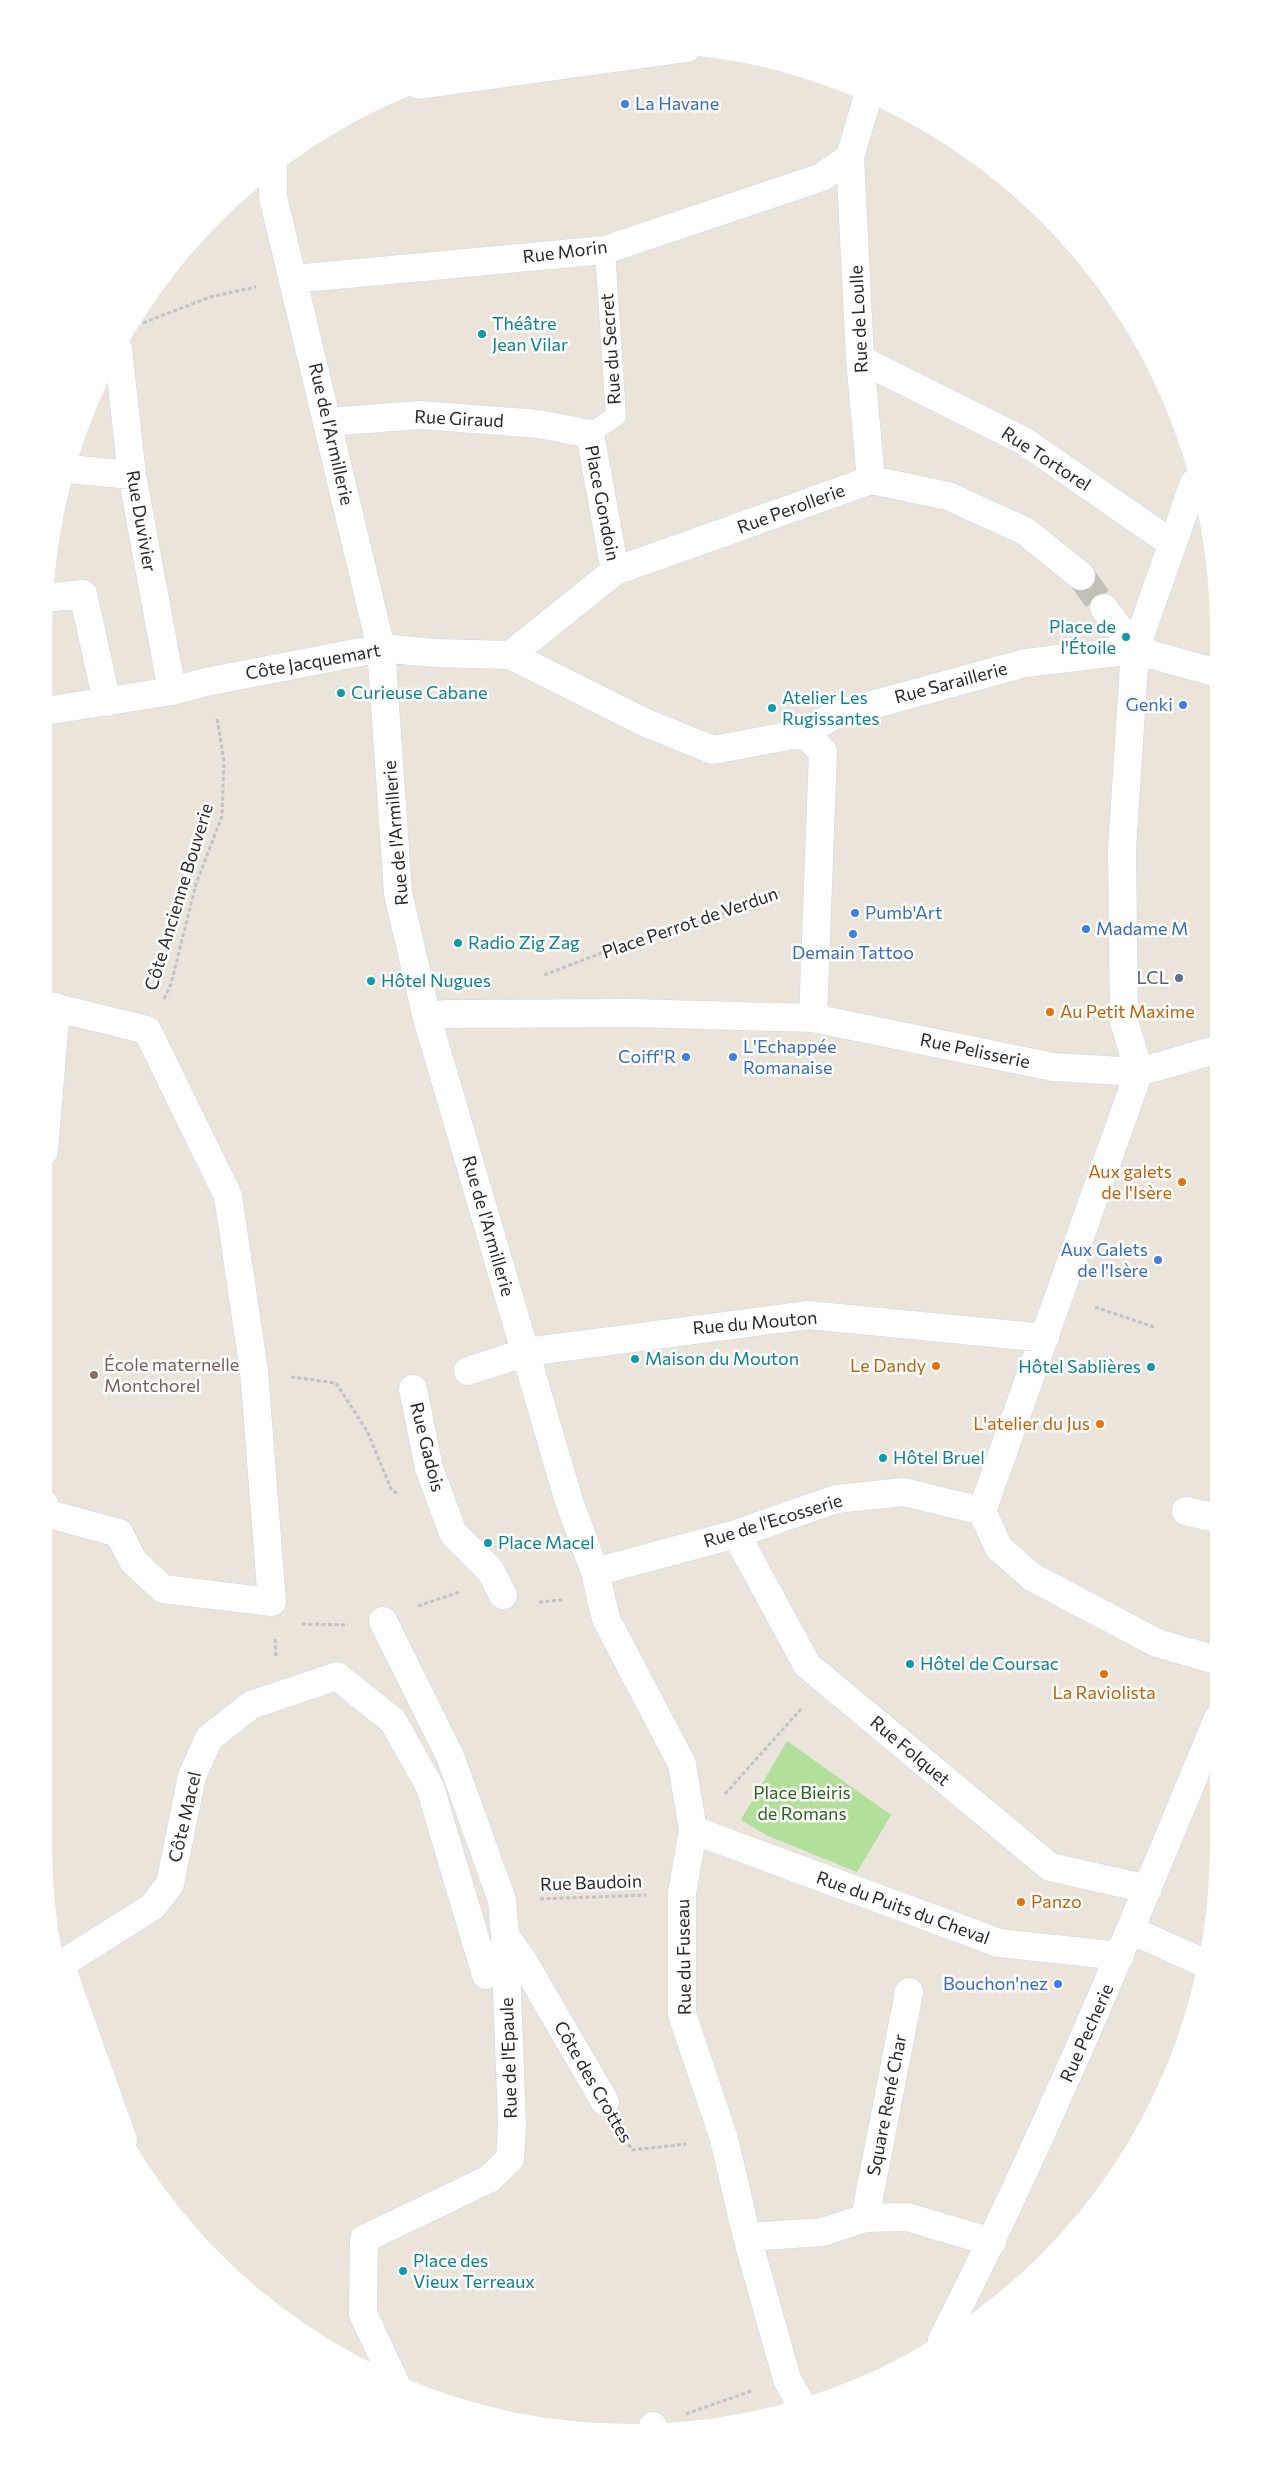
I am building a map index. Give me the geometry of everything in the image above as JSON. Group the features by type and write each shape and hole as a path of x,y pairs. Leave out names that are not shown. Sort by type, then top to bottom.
{"street":[{"path":"474,74 647,53"},
{"name":"Rue de Loulle","path":"866,103 850,157 860,359 871,480"},
{"name":"Rue Morin","path":"294,279 605,250 822,177 850,157"},
{"name":"Rue de l'Armillerie","path":"273,177 273,197 381,648 398,893 436,1016 526,1352 569,1501 595,1572"},
{"name":"Rue Tortorel","path":"860,359 1024,440 1171,543"},
{"name":"Rue Duvivier","path":"119,361 132,476 172,691"},
{"name":"Rue Giraud","path":"328,422 420,415 539,424 590,434"},
{"name":"Place Gondoin","path":"590,434 615,572"},
{"path":"75,470 132,476"},
{"path":"871,480 948,496 1025,531 1082,576"},
{"name":"Rue Perollerie","path":"510,655 615,572 871,480"},
{"path":"1192,489 1171,543 1135,650 1122,849 1124,1021 1138,1072 982,1511 999,1548 1032,1576 1158,1643 1210,1658"},
{"path":"54,597 83,594 107,702"},
{"path":"1104,608 1135,650 1210,671"},
{"name":"Côte Jacquemart","path":"52,710 172,691 206,682 381,648 434,654 510,655 646,723 713,750"},
{"name":"Rue Saraillerie","path":"713,750 804,733 835,715 1025,663 1135,650"},
{"path":"436,1016 631,1013 813,1018 820,874 823,752 804,733"},
{"path":"52,1006 147,1030 228,1196 254,1371 272,1602 163,1589 133,1561 119,1533 52,1515"},
{"name":"Rue Pelisserie","path":"813,1018 1053,1067 1138,1072 1210,1051"},
{"name":"Rue du Mouton","path":"526,1352 808,1315 1045,1338"},
{"path":"468,1370 526,1352"},
{"name":"Rue Gadois","path":"413,1389 429,1468 453,1533 490,1570 503,1595"},
{"name":"Rue de l'Ecosserie","path":"595,1572 736,1534 836,1499 904,1492 982,1511"},
{"path":"1186,1511 1210,1517"},
{"name":"Rue Folquet","path":"736,1534 807,1665 1050,1867 1148,1889"},
{"name":"Rue du Fuseau","path":"595,1572 606,1619 682,1764 693,1830 682,1893 682,2014 724,2140 747,2237 787,2379 798,2399"},
{"name":"Rue de l'Epaule","path":"383,1621 401,1661 450,1756 502,1900 512,2124 510,2159 489,2179 364,2239 363,2314 389,2370"},
{"name":"Côte Macel","path":"65,1962 152,1907 170,1884 192,1776 209,1738 252,1705 285,1692 338,1676 393,1721 430,1788 486,1975"},
{"name":"Rue Pecherie","path":"948,2329 992,2242 1040,2140 1131,1930 1210,1735"},
{"name":"Rue du Puits du Cheval","path":"693,1830 999,1943 1120,1956"},
{"path":"1131,1930 1198,1960"},
{"name":"Côte des Crottes","path":"505,1936 522,1959 605,2102"},
{"name":"Square René Char","path":"865,2218 909,1992"},
{"path":"747,2237 823,2232 865,2218 907,2217 992,2242"}],"lane":[{"name":"Rue du Secret","path":"590,434 616,416 605,250"}],"path":[{"path":"142,323 210,297 294,279"},
{"name":"Côte Ancienne Bouverie","path":"147,1030 171,984 196,884 222,816 224,761 219,724 206,682"},
{"name":"Place Perrot de Verdun","path":"536,978 609,950 751,905 820,874"},
{"path":"1059,1295 1154,1327"},
{"path":"254,1371 336,1383 367,1431 392,1491 400,1494"},
{"path":"503,1595 537,1603 572,1599 585,1589 595,1572"},
{"path":"272,1602 277,1669 285,1692"},
{"path":"693,1830 826,1681"},
{"name":"Rue Baudoin","path":"502,1900 682,1893"},
{"name":"Côte des Crottes","path":"605,2102 632,2150 724,2140"},
{"path":"667,2422 787,2379"}],"green space":[{"name":"Place Bieiris de Romans","path":"787,1741 891,1815 857,1872 768,1836 741,1820"}],"tunnel":[{"path":"1081,576 1104,608"}],"place":[{"name":"La Havane","path":"625,104"},
{"name":"Théâtre Jean Vilar","path":"482,334"},
{"name":"Place de l'Étoile","path":"1126,637"},
{"name":"Curieuse Cabane","path":"341,693"},
{"name":"Genki","path":"1183,705"},
{"name":"Atelier Les Rugissantes","path":"772,708"},
{"name":"Pumb'Art","path":"855,913"},
{"name":"Madame M","path":"1086,929"},
{"name":"Demain Tattoo","path":"853,934"},
{"name":"Radio Zig Zag","path":"458,943"},
{"name":"LCL","path":"1179,978"},
{"name":"Hôtel Nugues","path":"371,981"},
{"name":"Au Petit Maxime","path":"1050,1012"},
{"name":"Coiff'R","path":"686,1057"},
{"name":"L'Echappée Romanaise","path":"733,1057"},
{"name":"Aux galets de l'Isère","path":"1182,1182"},
{"name":"Aux Galets de l'Isère","path":"1158,1260"},
{"name":"Maison du Mouton","path":"635,1359"},
{"name":"Le Dandy","path":"936,1366"},
{"name":"Hôtel Sablières","path":"1151,1367"},
{"name":"École maternelle Montchorel","path":"94,1375"},
{"name":"L'atelier du Jus","path":"1100,1424"},
{"name":"Hôtel Bruel","path":"883,1458"},
{"name":"Place Macel","path":"488,1543"},
{"name":"Hôtel de Coursac","path":"910,1664"},
{"name":"La Raviolista","path":"1104,1674"},
{"name":"Panzo","path":"1021,1902"},
{"name":"Bouchon'nez","path":"1058,1984"},
{"name":"Place des Vieux Terreaux","path":"403,2271"}]}
